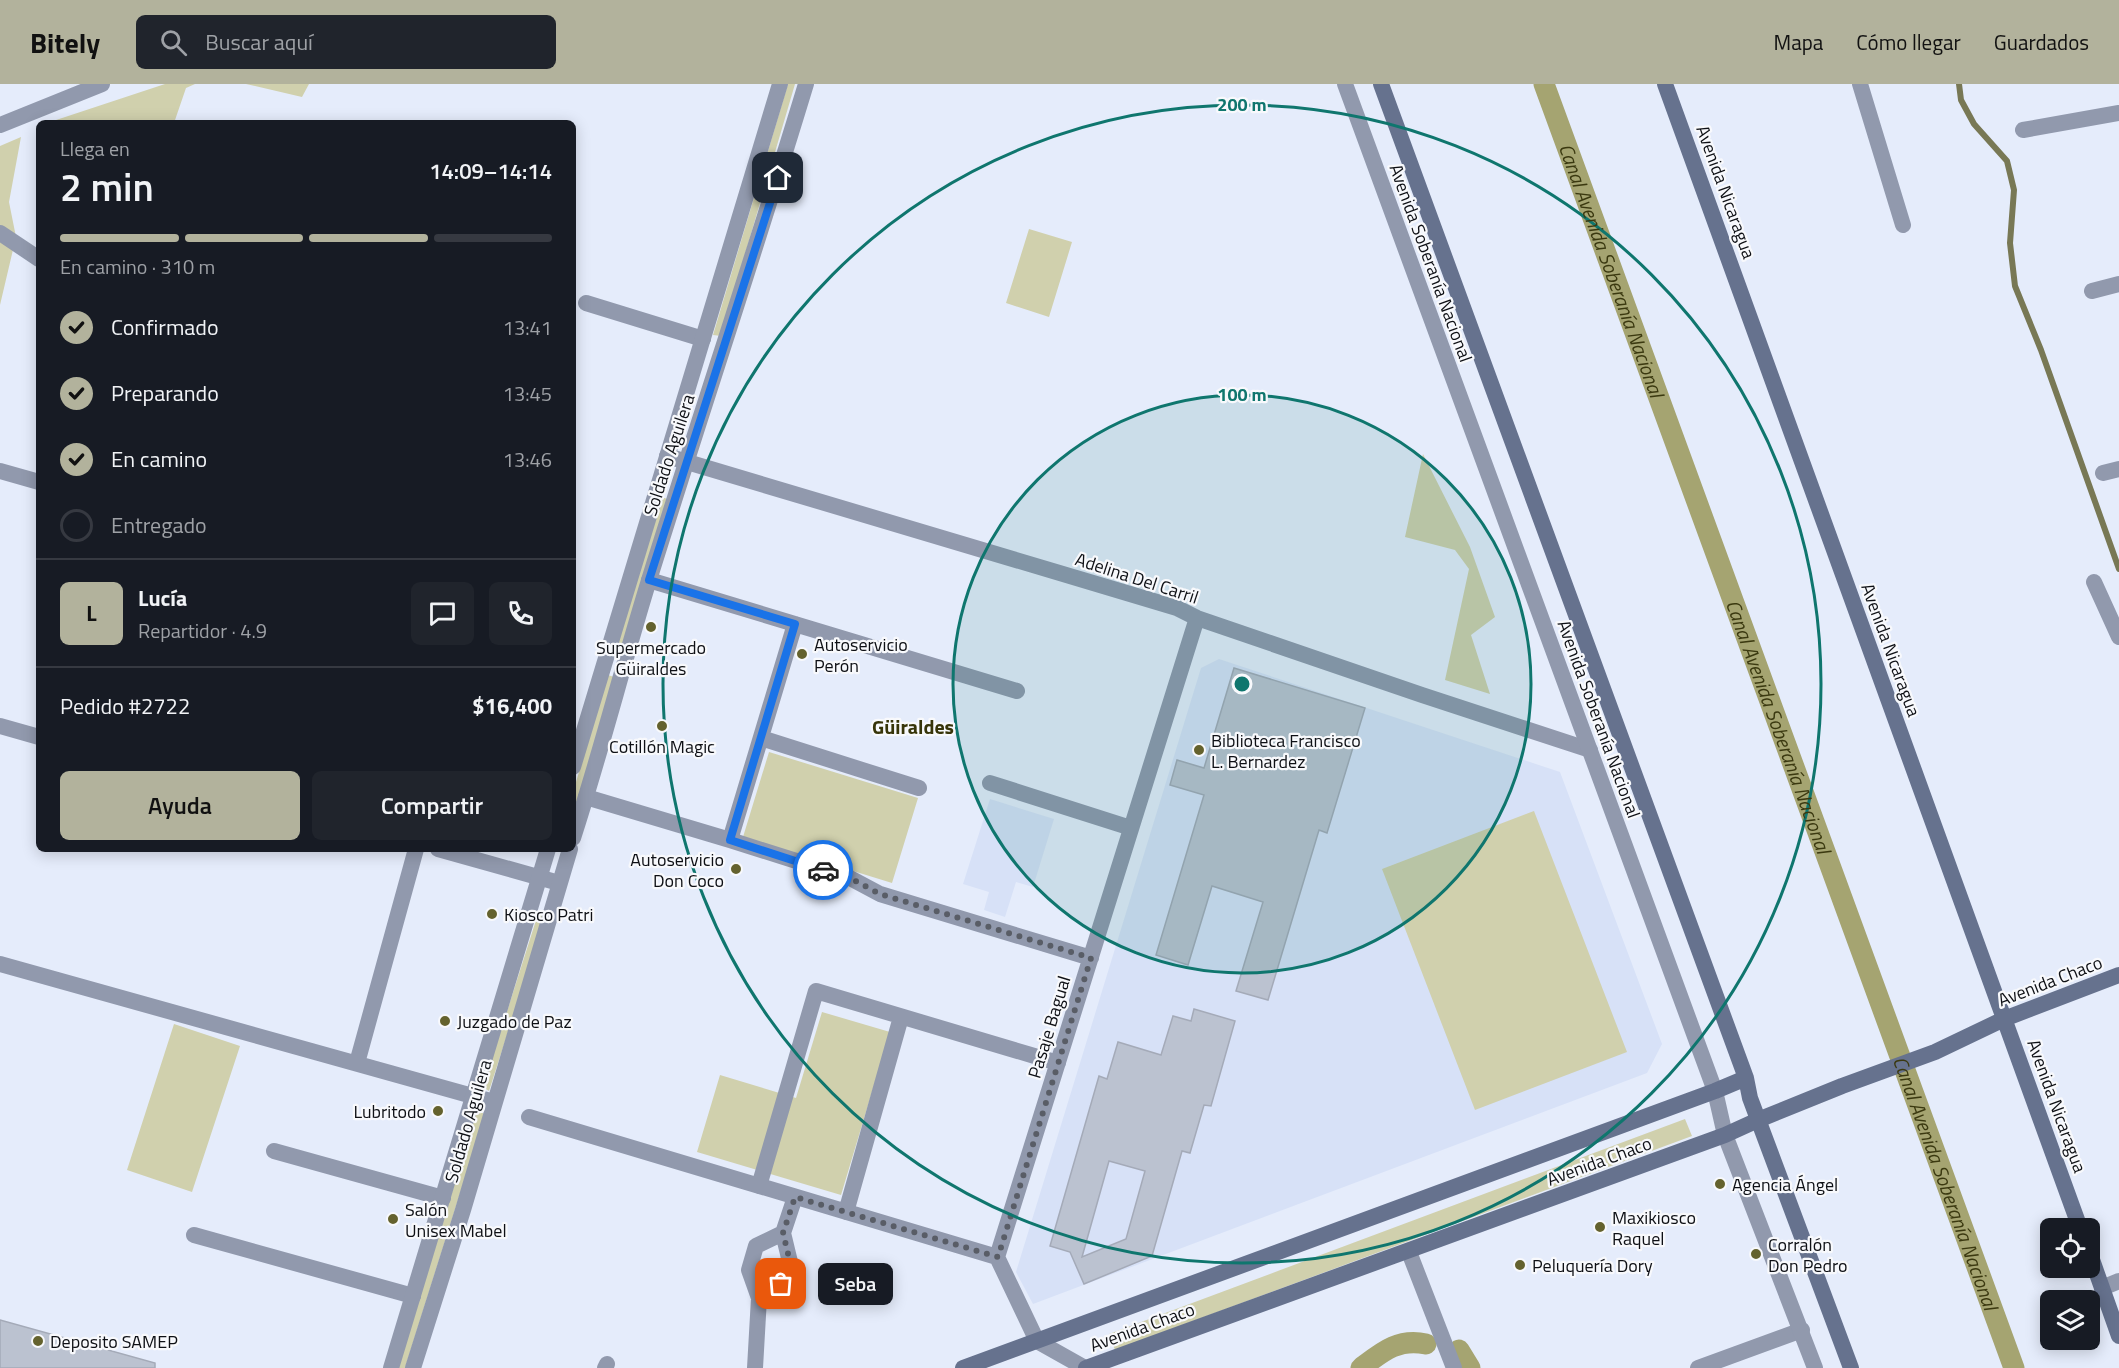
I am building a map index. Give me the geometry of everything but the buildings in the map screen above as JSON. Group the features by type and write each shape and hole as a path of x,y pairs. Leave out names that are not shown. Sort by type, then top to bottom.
{"main road":[{"name":"Avenida Soberanía Nacional","path":"1381,84 1746,1078 1758,1120 1851,1368"},
{"name":"Avenida Nicaragua","path":"1665,84 2076,1218"},
{"name":"Avenida Chaco","path":"1086,1368 1725,1136 1842,1086 1935,1052 2004,1019 2119,975"},
{"name":"Avenida Chaco","path":"963,1368 1746,1078"},
{"path":"2098,1278 2119,1336"}],"street":[{"path":"0,125 102,84"},
{"name":"Soldado Aguilera","path":"576,757 780,84"},
{"name":"Soldado Aguilera","path":"576,829 649,580 723,345 759,242 806,84"},
{"name":"Avenida Soberanía Nacional","path":"1344,84 1715,1091 1725,1136 1815,1368"},
{"path":"1860,84 1903,225"},
{"path":"2023,130 2119,113"},
{"path":"0,234 36,257"},
{"path":"2092,291 2119,284"},
{"path":"586,303 703,339"},
{"name":"Adelina Del Carril","path":"667,456 1178,608 1197,618 1590,750"},
{"path":"0,471 36,481"},
{"path":"649,580 1017,691"},
{"path":"2094,582 2119,637"},
{"name":"Pasaje Bagual","path":"998,1257 1197,618"},
{"path":"730,840 795,624"},
{"path":"608,651 626,656"},
{"path":"0,726 36,736"},
{"path":"761,738 919,788"},
{"path":"990,783 1131,828"},
{"path":"586,797 850,878 880,894 1091,958"},
{"path":"357,1063 415,852"},
{"path":"449,852 559,883"},
{"name":"Soldado Aguilera","path":"391,1368 547,852"},
{"name":"Soldado Aguilera","path":"412,1368 569,852"},
{"path":"0,964 494,1102"},
{"path":"759,1186 816,991 1058,1063"},
{"path":"846,1212 901,1017"},
{"path":"529,1117 998,1257 1037,1341 1086,1368"},
{"path":"274,1151 443,1198"},
{"path":"759,1298 781,1284 790,1262 783,1233 795,1197"},
{"path":"755,1368 759,1298 749,1270 756,1246 783,1233"},
{"path":"194,1235 413,1296"},
{"path":"1408,1252 1454,1368"},
{"path":"2102,1288 2119,1281"},
{"path":"1698,1368 1802,1330"}],"shaded area":[{"path":"1219,659 1560,772 1662,1044 1647,1073 1033,1304 1016,1272 1201,668"},
{"path":"990,799 1054,819 1033,887 1016,882 1005,917 984,910 989,892 963,884"}],"green space":[{"path":"165,84 195,84 186,88 175,120 56,120"},
{"path":"246,84 309,84 302,97"},
{"path":"788,84 795,84 721,336 713,335"},
{"path":"21,137 9,202 16,237 0,305 0,146"},
{"path":"1029,229 1072,242 1049,317 1006,303"},
{"path":"1423,454 1470,547 1495,617 1471,635 1490,694 1445,680 1469,569 1455,550 1405,537"},
{"path":"662,497 670,500 622,647 617,645"},
{"path":"608,675 614,677 576,816 576,782"},
{"path":"769,752 918,798 892,883 743,837"},
{"path":"1534,811 1627,1052 1475,1110 1382,869"},
{"path":"538,914 545,917 489,1091 483,1087"},
{"path":"822,1012 890,1032 841,1195 697,1152 720,1075 796,1098"},
{"path":"174,1024 240,1046 192,1192 127,1170"},
{"path":"477,1111 485,1114 405,1368 398,1368"},
{"path":"1685,1119 1692,1136 1115,1350 1109,1334"}],"waterway":[{"name":"Canal Avenida Soberanía Nacional","path":"1544,84 2014,1368"},
{"path":"1959,84 1961,100 1974,124 2007,161 2014,190 2010,243 2015,286 2041,350 2119,569"},
{"path":"1361,1368 1383,1352 1399,1345 1426,1344"},
{"path":"1459,1350 1470,1368"}],"way so far":[{"path":"781,1284 790,1262 783,1233 795,1197 998,1257 1091,958 880,894 850,878 823,870"}],"place":[{"name":"Supermercado Güiraldes","path":"651,627"},
{"name":"Autoservicio Perón","path":"802,654"},
{"name":"Cotillón Magic","path":"662,726"},
{"name":"Biblioteca Francisco L. Bernardez","path":"1199,750"},
{"name":"Autoservicio Don Coco","path":"736,869"},
{"name":"Kiosco Patri","path":"492,914"},
{"name":"Juzgado de Paz","path":"445,1021"},
{"name":"Lubritodo","path":"438,1111"},
{"name":"Agencia Ángel","path":"1720,1184"},
{"name":"Salón Unisex Mabel","path":"393,1219"},
{"name":"Maxikiosco Raquel","path":"1600,1227"},
{"name":"Corralón Don Pedro","path":"1756,1254"},
{"name":"Peluquería Dory","path":"1520,1265"},
{"name":"Seba","path":"781,1284"},
{"name":"Deposito SAMEP","path":"38,1341"}],"district":[{"name":"Güiraldes","path":"913,726"}],"route":[{"path":"778,178 649,580 795,624 730,840 823,870"}]}
